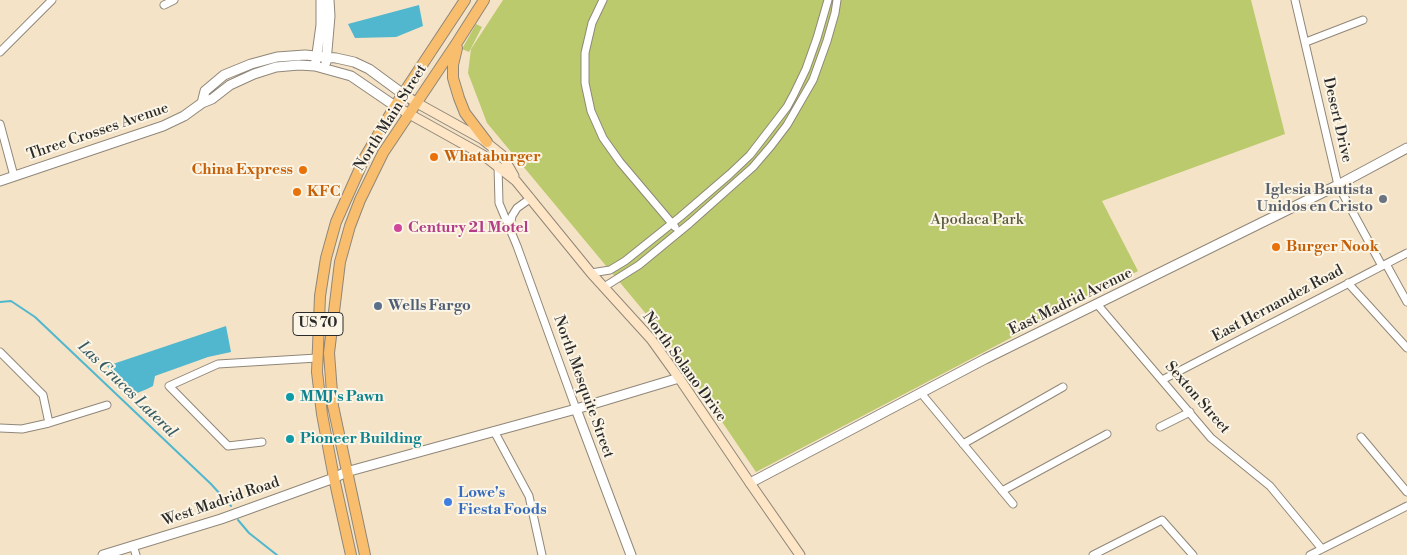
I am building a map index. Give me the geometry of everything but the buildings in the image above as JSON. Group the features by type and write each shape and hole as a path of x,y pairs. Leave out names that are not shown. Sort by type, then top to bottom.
{"main road":[{"name":"North Main Street","path":"352,555 334,478 321,409 317,372 320,296 326,258 336,222 365,157 395,106 465,0"},
{"name":"North Main Street","path":"365,555 333,406 329,353 340,262 350,226 363,192 383,153 484,0"},
{"path":"458,42 453,65 459,98 465,113 487,142"},
{"name":"North Solano Drive","path":"404,94 487,142 502,155 516,181"},
{"name":"North Solano Drive","path":"395,106 483,155 516,181 591,273 651,339 800,555"},
{"path":"317,358 329,353"}],"street":[{"path":"0,52 52,0"},
{"path":"164,5 174,0"},
{"path":"321,0 321,56 325,68"},
{"path":"315,66 321,56 330,16 329,0"},
{"path":"603,0 592,23 585,52 585,83 591,111 603,138 620,162 680,231"},
{"path":"591,273 610,270 625,261 672,224 730,174 750,154 787,107 806,69 828,0"},
{"path":"604,287 640,265 753,168 787,124 813,80 830,29 837,0"},
{"name":"Desert Drive","path":"1295,0 1338,185 1407,302"},
{"path":"1306,42 1363,20"},
{"path":"821,26 830,29"},
{"name":"Three Crosses Avenue","path":"202,103 205,91 224,75 251,64 277,57 305,55 354,62 369,69 404,94"},
{"name":"Three Crosses Avenue","path":"0,181 163,126 212,99 230,85 254,74 276,68 299,65 315,66 351,76 395,106"},
{"path":"778,118 787,124"},
{"path":"0,124 14,176"},
{"name":"East Madrid Avenue","path":"750,483 985,359 1338,185 1407,148"},
{"name":"North Mesquite Street","path":"498,166 499,202 510,227 631,555"},
{"path":"510,227 512,216 517,208 531,198"},
{"name":"East Hernandez Road","path":"1162,380 1407,253"},
{"path":"1348,283 1407,348"},
{"name":"Sexton Street","path":"1097,304 1210,438 1270,486 1322,549"},
{"path":"0,352 43,395 49,423"},
{"path":"262,442 228,446 169,386 218,364 317,358"},
{"path":"346,472 576,409 679,378"},
{"path":"963,444 1063,387"},
{"path":"921,393 1013,504"},
{"path":"0,428 22,429 49,423 107,405"},
{"path":"1160,427 1190,412"},
{"path":"494,431 529,496 542,555"},
{"path":"1002,491 1107,434"},
{"path":"1361,437 1407,492"},
{"name":"West Madrid Road","path":"102,555 221,519 346,472"},
{"path":"1310,555 1407,506"},
{"path":"1093,555 1162,520 1193,555"},
{"path":"133,545 136,555"}],"green space":[{"name":"Apodaca Park","path":"503,0 1251,0 1285,134 1102,201 1138,271 756,472 662,333 487,123 468,73 471,49"},
{"path":"476,24 482,27 469,52 462,49"}],"water":[{"path":"419,5 423,26 396,37 355,38 348,24"},
{"path":"226,326 231,352 208,357 155,376 153,386 135,394 125,390 107,366"}],"waterway":[{"name":"Las Cruces Lateral","path":"0,302 11,301 35,317 211,484 231,506"},
{"name":"Las Cruces Lateral","path":"238,520 249,533 277,555"}],"place":[{"name":"Whataburger","path":"434,157"},
{"name":"China Express","path":"303,170"},
{"name":"KFC","path":"297,192"},
{"name":"Iglesia Bautista Unidos en Cristo","path":"1383,199"},
{"name":"Century 21 Motel","path":"398,228"},
{"name":"Burger Nook","path":"1276,247"},
{"name":"Wells Fargo","path":"378,306"},
{"name":"MMJ's Pawn","path":"290,397"},
{"name":"Pioneer Building","path":"290,439"},
{"name":"Lowe's Fiesta Foods","path":"448,502"}]}
